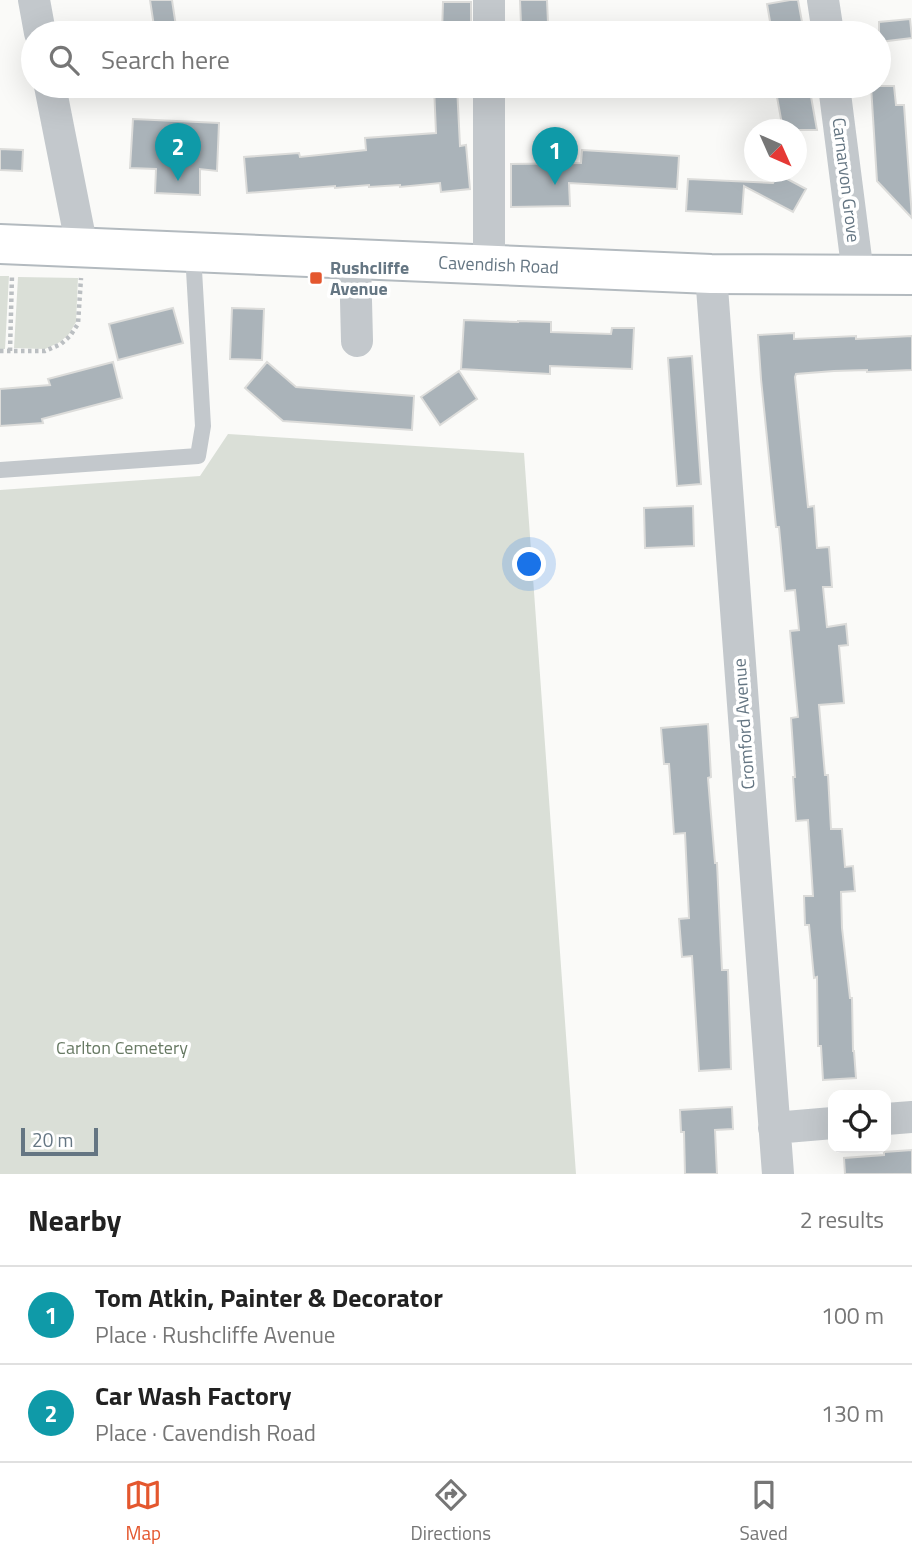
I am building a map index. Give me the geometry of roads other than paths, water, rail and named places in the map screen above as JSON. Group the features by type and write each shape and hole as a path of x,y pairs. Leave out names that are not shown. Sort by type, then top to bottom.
{"street":[{"path":"34,0 38,21"},
{"path":"489,0 489,21"},
{"path":"823,0 826,21"},
{"path":"52,98 82,248"},
{"path":"489,98 489,265"},
{"name":"Carnarvon Grove","path":"836,98 858,274"},
{"name":"Cavendish Road","path":"6,245 711,274 912,275"},
{"path":"355,260 359,341"},
{"name":"Cromford Avenue","path":"711,274 778,1174"},
{"path":"891,1119 912,1117"},
{"path":"774,1128 828,1123"}],"lane":[{"path":"0,470 198,456 203,426 193,253"}],"place":[{"name":"Car Wash Factory","path":"178,181"},
{"name":"Tom Atkin, Painter & Decorator","path":"555,185"},
{"name":"Rushcliffe Avenue","path":"316,278"}],"park label":[{"name":"Carlton Cemetery","path":"122,1048"}]}
